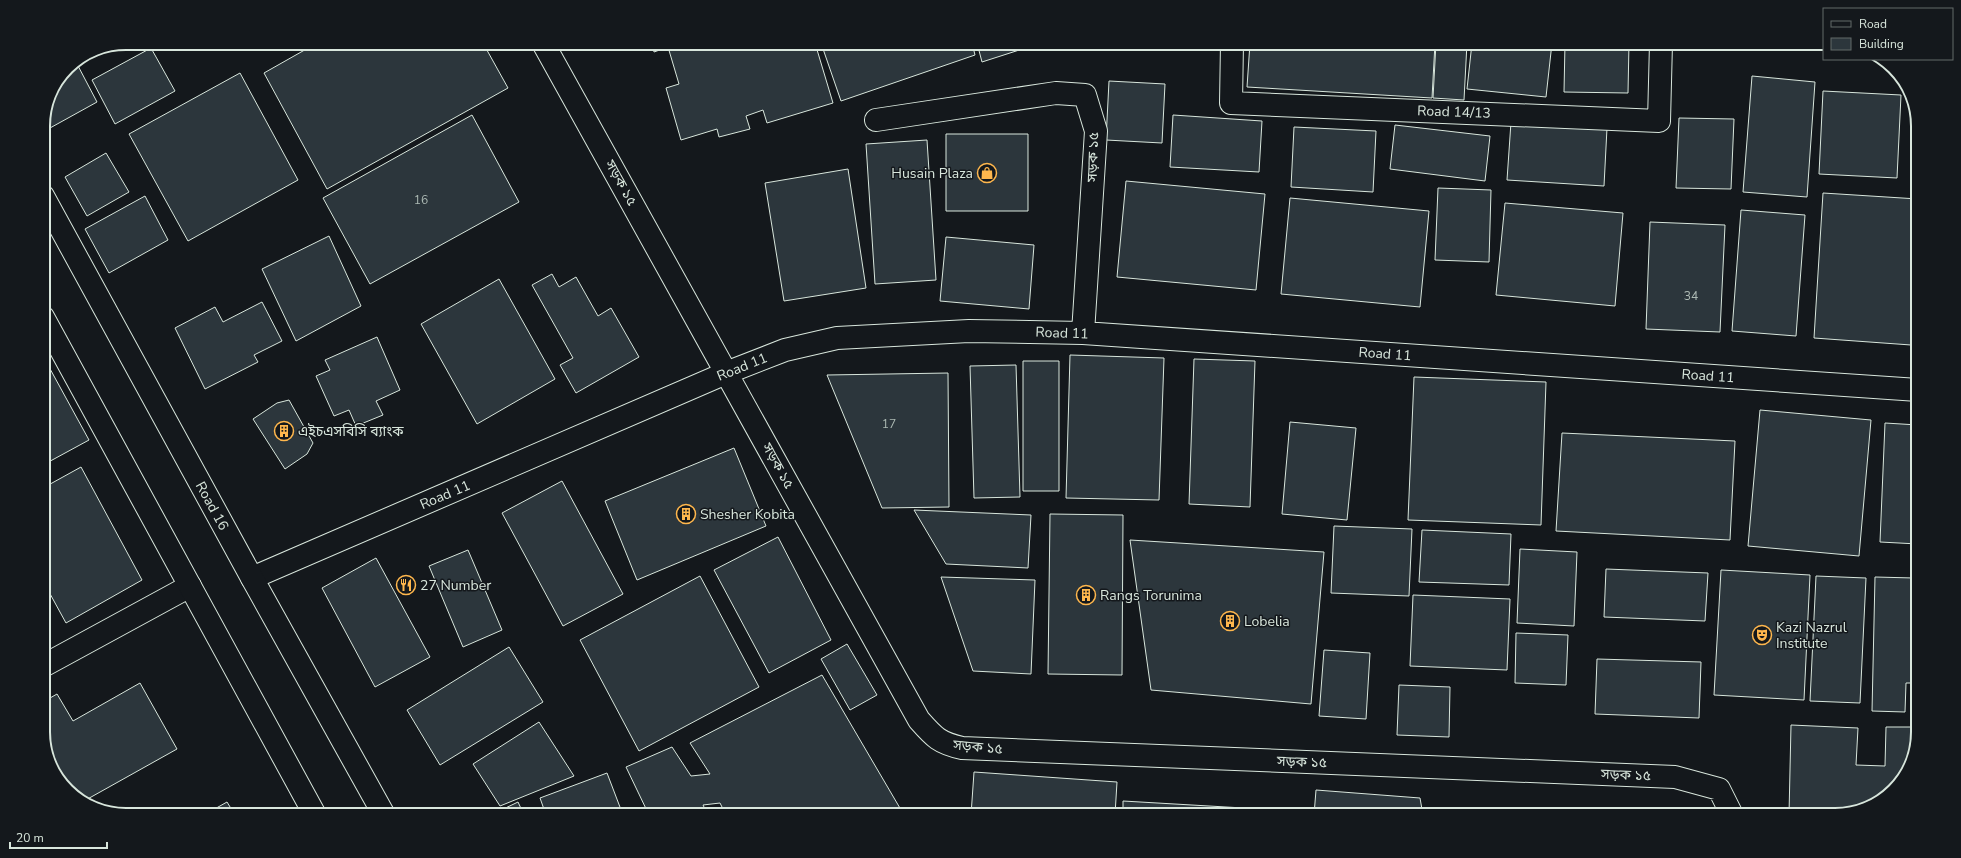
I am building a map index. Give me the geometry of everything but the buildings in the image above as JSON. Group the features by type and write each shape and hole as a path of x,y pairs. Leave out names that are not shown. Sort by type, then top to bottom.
{"street":[{"name":"সড়ক ১৫","path":"547,50 919,720 932,735 945,744 962,748 1675,777 1719,789 1728,808"},
{"name":"Road 14/13","path":"1232,50 1231,103 1659,121 1661,50"},
{"name":"সড়ক ১৫","path":"876,120 1056,93 1085,95 1096,131 1083,333"},
{"name":"Road 16","path":"50,209 252,578 380,808"},
{"path":"50,330 311,808"},
{"name":"Road 11","path":"252,578 726,373 785,350 837,338 968,331 1083,333 1911,390"},
{"path":"50,662 190,586"}],"place":[{"name":"Husain Plaza","path":"987,173"},
{"name":"এইচএসবিসি ব্যাংক","path":"284,431"},
{"name":"Shesher Kobita","path":"686,514"},
{"name":"27 Number","path":"406,585"},
{"name":"Rangs Torunima","path":"1086,595"},
{"name":"Lobelia","path":"1230,621"},
{"name":"Kazi Nazrul Institute","path":"1762,635"}]}
